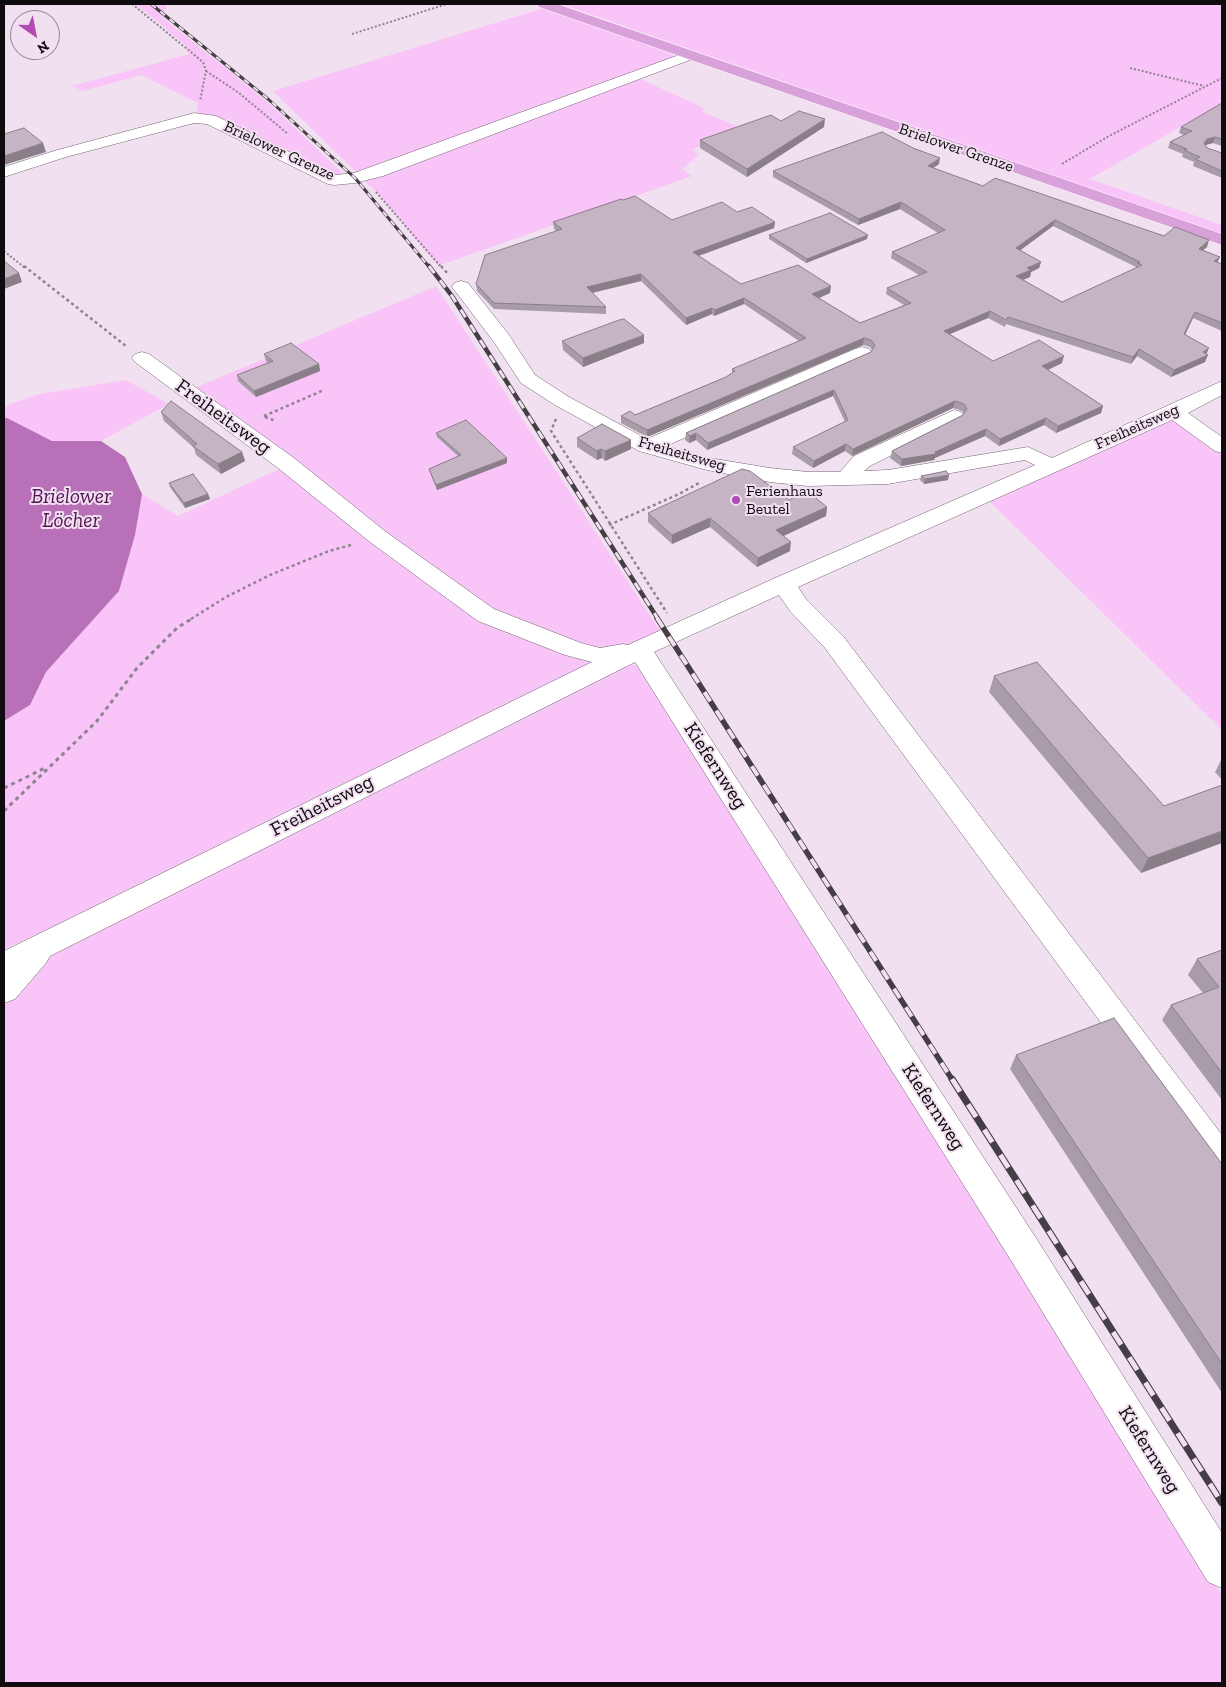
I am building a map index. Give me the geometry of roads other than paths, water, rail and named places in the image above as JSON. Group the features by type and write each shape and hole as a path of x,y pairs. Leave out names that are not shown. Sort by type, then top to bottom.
{"main road":[{"name":"Brielower Grenze","path":"544,4 1222,240"}],"street":[{"name":"Brielower Grenze","path":"4,172 60,154 194,118 210,119 334,180 358,177 690,55"},
{"name":"Freiheitsweg","path":"461,287 502,339 528,378 562,401 646,447 725,467 808,479 888,477 1028,454 1050,465"},
{"path":"646,447 862,353"},
{"name":"Freiheitsweg","path":"142,358 286,463 378,537 486,615 574,649 600,656 640,649"},
{"name":"Freiheitsweg","path":"4,964 44,946 678,630 1174,412 1222,388"},
{"path":"1174,412 1222,447"},
{"path":"848,479 851,471 862,461 954,416"},
{"path":"783,584 798,605 834,642 1222,1160"},
{"name":"Kiefernweg","path":"640,649 1024,1250 1222,1568"},
{"path":"4,990 44,946"}],"water":[{"name":"Brielower Löcher","path":"4,418 52,441 101,441 125,457 142,494 135,535 119,591 46,672 30,705 4,721"}],"railway":[{"path":"151,4 268,99 355,178 430,268"},
{"path":"429,266 452,296 658,619"},
{"path":"657,618 953,1081"},
{"path":"952,1079 1222,1503"}],"place":[{"name":"Ferienhaus Beutel","path":"736,500"}]}
